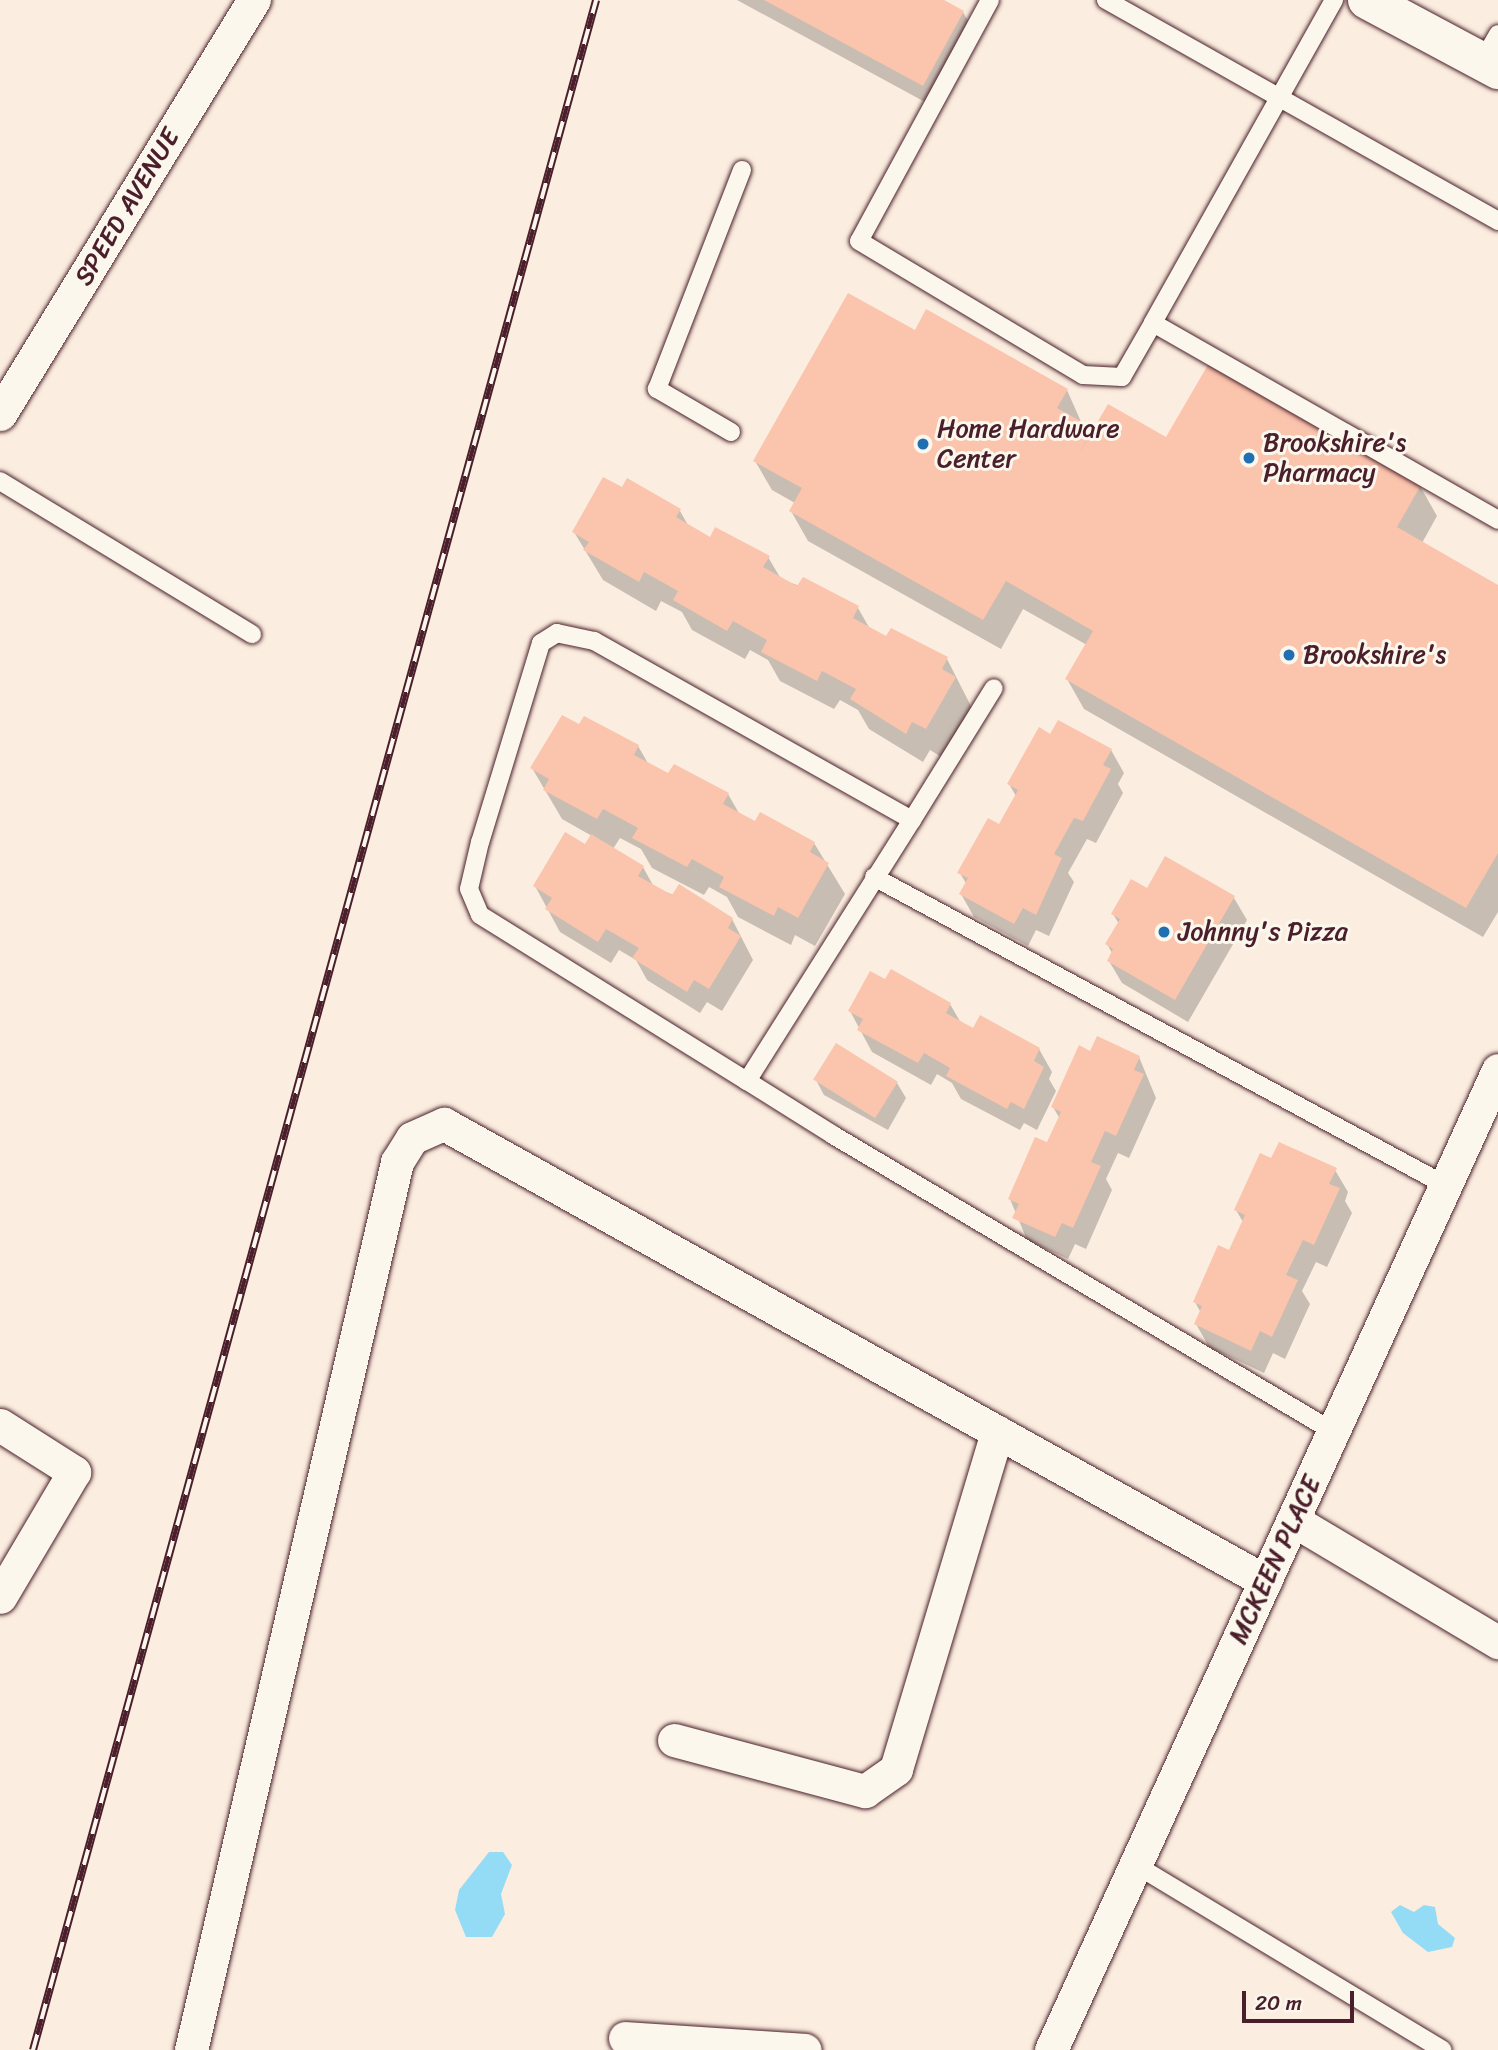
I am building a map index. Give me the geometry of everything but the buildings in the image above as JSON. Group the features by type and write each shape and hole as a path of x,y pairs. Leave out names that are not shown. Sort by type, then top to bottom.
{"main road":[{"path":"1385,4 1493,55"}],"street":[{"name":"SPEED AVENUE","path":"0,414 254,0"},
{"name":"MCKEEN PLACE","path":"1051,2050 1498,1070"},
{"path":"191,2050 397,1162 412,1138 444,1124 1265,1581"},
{"path":"0,1425 74,1472 0,1597"},
{"path":"674,1740 865,1791 896,1769 997,1432"},
{"path":"1293,1520 1498,1642"},
{"path":"625,2038 805,2050"}],"lane":[{"path":"990,0 859,241 1083,375 1122,377 1281,99 1334,0"},
{"path":"1106,0 1498,221"},
{"path":"731,432 657,389 742,170"},
{"path":"1153,323 1498,520"},
{"path":"0,481 252,634"},
{"path":"912,820 594,641 557,634 541,643 469,889 480,915 747,1081 1334,1432"},
{"path":"747,1081 994,688"},
{"path":"874,877 1445,1185"},
{"path":"1136,1864 1443,2050"}],"water":[{"path":"489,1852 503,1852 512,1865 501,1894 505,1914 492,1937 466,1937 455,1910 459,1890"},
{"path":"1400,1905 1414,1912 1424,1905 1435,1907 1438,1924 1455,1938 1452,1947 1428,1952 1403,1933 1391,1912"}],"railway":[{"path":"33,2050 596,0"}],"place":[{"name":"Home Hardware Center","path":"923,444"},
{"name":"Brookshire's Pharmacy","path":"1249,458"},
{"name":"Brookshire's","path":"1289,655"},
{"name":"Johnny's Pizza","path":"1164,932"}]}
